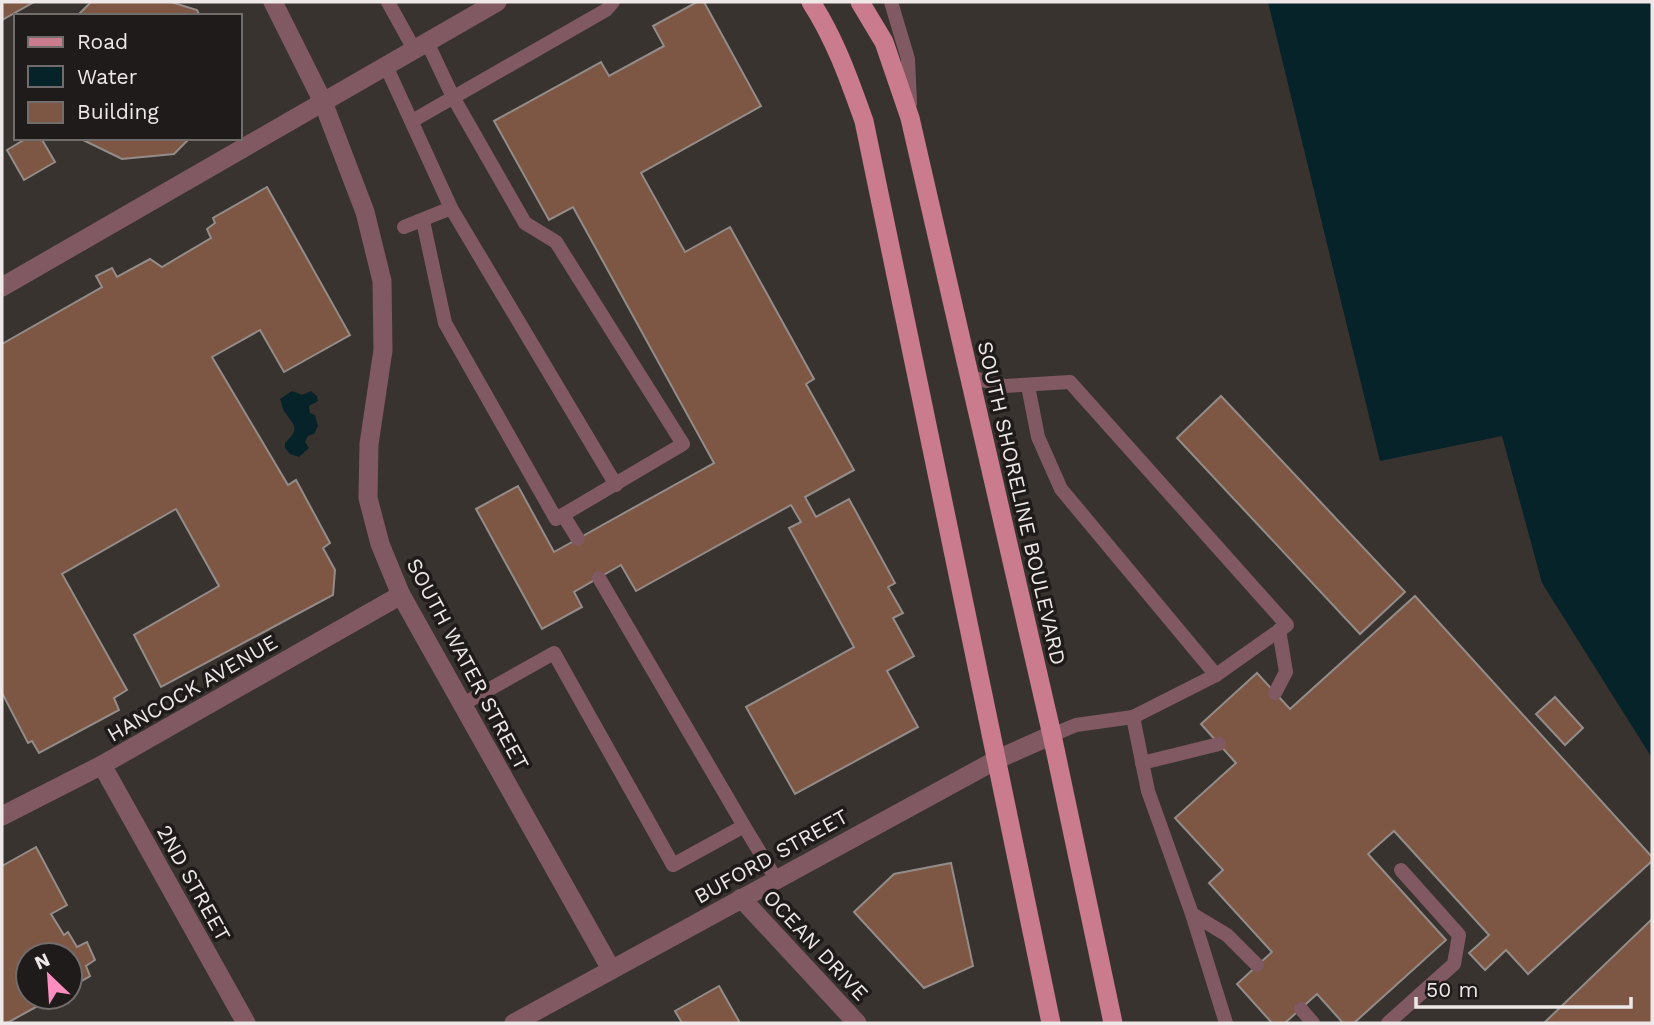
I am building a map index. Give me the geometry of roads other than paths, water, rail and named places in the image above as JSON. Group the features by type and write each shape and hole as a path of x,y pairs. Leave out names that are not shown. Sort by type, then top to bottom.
{"main road":[{"path":"811,2 826,24 864,121 1051,1023"},
{"name":"SOUTH SHORELINE BOULEVARD","path":"860,2 884,42 910,118 1052,735 1113,1023"}],"street":[{"name":"SOUTH WATER STREET","path":"273,2 323,102 365,212 382,281 383,350 369,444 368,498 380,544 401,595 611,970"},
{"path":"2,287 497,2"},
{"name":"HANCOCK AVENUE","path":"2,816 102,765 401,595"},
{"name":"BUFORD STREET","path":"516,1023 998,759 1052,735"},
{"name":"2ND STREET","path":"102,765 246,1023"},
{"name":"OCEAN DRIVE","path":"741,898 857,1023"}],"lane":[{"path":"388,2 453,97 525,223 556,242 683,444 556,519 445,323 423,221"},
{"path":"412,121 606,10 613,2"},
{"path":"891,2 908,59 910,118"},
{"path":"386,66 451,208 616,485"},
{"path":"404,227 451,208"},
{"path":"970,377 1005,386 1070,382 1283,627 1286,671 1275,693"},
{"path":"1028,386 1038,436 1061,488 1216,675"},
{"path":"563,515 578,539"},
{"path":"599,578 776,879"},
{"path":"1052,735 1076,725 1133,717 1216,675 1283,627"},
{"path":"463,704 554,653 673,865 744,826"},
{"path":"1133,717 1158,824 1192,914 1226,1023"},
{"path":"1142,763 1219,744"},
{"path":"1388,1023 1454,964 1459,935 1401,870"},
{"path":"1192,914 1227,935 1257,965"},
{"path":"1301,1009 1313,1023"}],"water":[{"path":"1268,2 1652,2 1652,758 1542,583 1502,436 1380,461"},
{"path":"292,391 302,395 311,391 318,401 309,406 318,426 305,442 309,448 299,457 290,454 285,448 285,443 295,430 280,399"}]}
